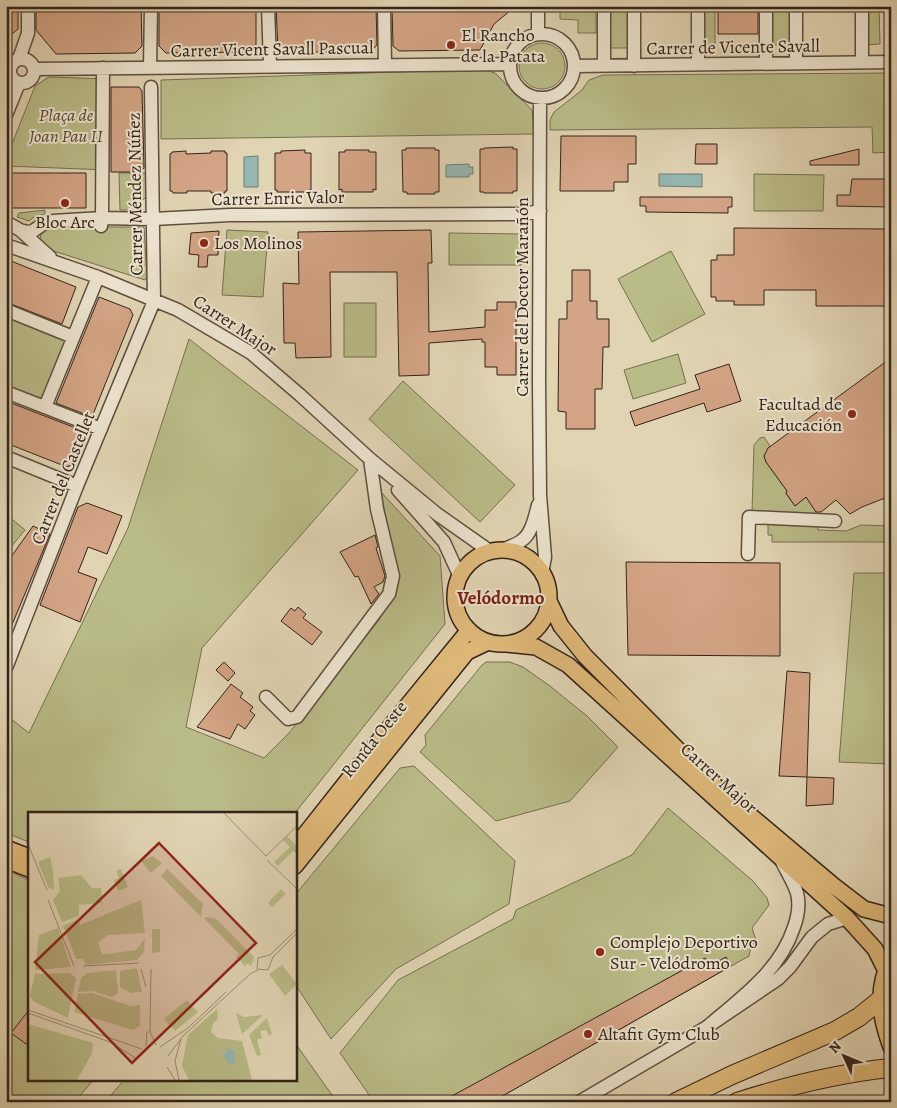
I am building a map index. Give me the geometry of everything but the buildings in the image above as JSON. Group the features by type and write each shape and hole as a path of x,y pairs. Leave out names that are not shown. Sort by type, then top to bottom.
{"highway":[{"path":"676,1102 732,1075 834,1031 859,1017 880,1000"},
{"path":"737,1102 812,1080 891,1068"}],"main road":[{"path":"497,551 519,554 534,563 542,573 546,580 549,600 545,617 537,629 523,639 506,644 488,642 475,636 457,612 455,596 460,577 468,565 480,556 497,551"},
{"name":"Carrer Major","path":"549,600 561,626 584,656 707,779 864,909 891,916"},
{"name":"Ronda Oeste","path":"296,846 469,630"},
{"name":"Ronda Oeste","path":"296,865 467,652 488,642"},
{"name":"Carrer Major","path":"506,644 536,647 568,665 847,918 888,963"},
{"path":"6,848 28,857"},
{"path":"6,860 28,870"},
{"path":"888,963 881,984 880,1000 883,1024 891,1047"}],"street":[{"path":"12,64 26,59 30,61 35,69 34,74 28,82 19,83 11,76 12,64 28,33 28,6"},
{"path":"150,68 151,6"},
{"path":"268,6 270,66"},
{"path":"384,6 385,65"},
{"path":"538,6 538,34"},
{"path":"604,6 604,66"},
{"path":"634,6 634,66"},
{"path":"698,6 698,64"},
{"path":"766,6 766,62"},
{"path":"796,6 796,63"},
{"path":"862,6 862,62"},
{"path":"538,34 549,34 557,37 567,44 573,55 575,66 571,81 560,93 551,97 531,97 521,91 513,80 510,64 514,51 519,43 530,36 538,34"},
{"name":"Carrer de Vicente Savall","path":"575,66 766,62 891,62"},
{"name":"Carrer Vicent Savall Pascual","path":"35,69 510,64"},
{"path":"102,222 103,68"},
{"path":"6,115 19,83"},
{"name":"Carrer Méndez Núñez","path":"151,86 154,301"},
{"name":"Carrer del Doctor Marañón","path":"540,98 540,495"},
{"name":"Carrer Enric Valor","path":"20,230 33,231 43,224 53,221 102,222 230,215 524,214 540,211"},
{"name":"Carrer Major","path":"6,222 20,230 56,262"},
{"name":"Carrer Major","path":"6,245 98,277 178,310 251,353 300,394 370,459 437,514 497,551"},
{"path":"45,407 98,277"},
{"name":"Carrer del Castellet","path":"6,668 77,486 154,301"},
{"path":"6,310 73,337"},
{"path":"6,392 101,429"},
{"path":"6,457 77,486"},
{"path":"266,697 288,720 297,717 389,594 393,576 378,509 370,459"},
{"name":"Carrer Major","path":"370,459 444,542 460,577"},
{"path":"497,551 522,541 526,536 535,518 540,495"},
{"path":"540,495 545,557 542,573"},
{"path":"748,554 749,517 835,521"},
{"path":"707,1027 773,968 790,941 799,913 797,894 781,860"},
{"path":"579,1102 707,1027 778,979 790,967 812,938 828,924 847,918"}],"green space":[{"path":"607,6 629,6 629,48 607,48"},
{"path":"700,6 715,6 715,47 700,48"},
{"path":"769,6 792,6 792,45 769,45"},
{"path":"865,6 879,6 880,44 865,45"},
{"path":"560,10 596,10 596,33 578,33 578,20 560,19"},
{"path":"547,43 551,44 561,53 564,57 564,75 555,85 547,89 537,89 529,85 520,75 519,61 523,53 533,44"},
{"path":"483,69 495,73 532,110 534,134 161,139 161,80"},
{"path":"891,73 891,152 873,153 872,127 550,130 550,120 554,112 582,90 589,80 603,75"},
{"name":"Plaça de Joan Pau II","path":"49,77 109,79 108,170 6,166 6,159 35,86"},
{"path":"119,173 146,173 146,197 133,210 120,210"},
{"path":"754,174 824,175 823,211 754,211"},
{"path":"45,210 45,214 34,217 29,221 17,217 19,213"},
{"path":"49,227 144,227 147,277 145,280 44,248 40,240 41,232"},
{"path":"227,230 268,232 263,297 222,295"},
{"path":"449,233 522,234 521,265 449,265"},
{"path":"671,251 705,314 652,342 618,279"},
{"path":"344,303 376,303 376,357 344,357"},
{"path":"6,313 70,338 43,403 6,388"},
{"path":"189,339 358,470 202,648 186,727 264,758 289,733 379,620 398,583 381,492 440,556 445,624 296,812 28,812 28,842 6,833 6,715 29,733 128,528"},
{"path":"678,354 686,383 633,399 624,370"},
{"path":"403,381 515,485 480,522 369,419"},
{"path":"764,437 770,446 764,456 766,462 787,491 786,494 795,506 806,497 818,515 752,513 754,445 760,438"},
{"path":"6,514 25,530 6,553"},
{"path":"768,524 818,525 818,530 846,531 861,525 891,526 891,542 772,542 772,535 768,535"},
{"path":"854,573 891,573 891,764 839,762"},
{"path":"486,662 510,662 523,667 587,716 618,747 570,801 496,821 420,752 426,745 425,735"},
{"path":"414,766 515,861 509,904 396,969 331,1039 296,986 296,894 400,768"},
{"name":"Complejo Deportivo Sur - Velódromo","path":"668,808 753,881 767,898 769,905 752,928 756,940 751,947 749,956 492,1102 374,1102 340,1053 398,980 513,919 516,910 632,855"},
{"path":"6,870 28,880 28,1080 93,1080 75,1102 6,1102"},
{"path":"296,1044 337,1102 105,1102 124,1080 296,1080"}],"water":[{"path":"258,156 258,187 244,187 244,157"},
{"path":"469,164 469,167 473,167 473,174 469,174 469,177 446,177 446,165"},
{"path":"659,174 702,174 702,187 659,186"}],"place":[{"name":"El Rancho de la Patata","path":"451,45"},
{"name":"Bloc Arc","path":"65,203"},
{"name":"Los Molinos","path":"204,243"},
{"name":"Facultad de Educación","path":"852,414"},
{"name":"Complejo Deportivo Sur - Velódromo","path":"600,952"},
{"name":"Altafit Gym Club","path":"588,1034"}],"district":[{"name":"Velódormo","path":"501,597"}]}
